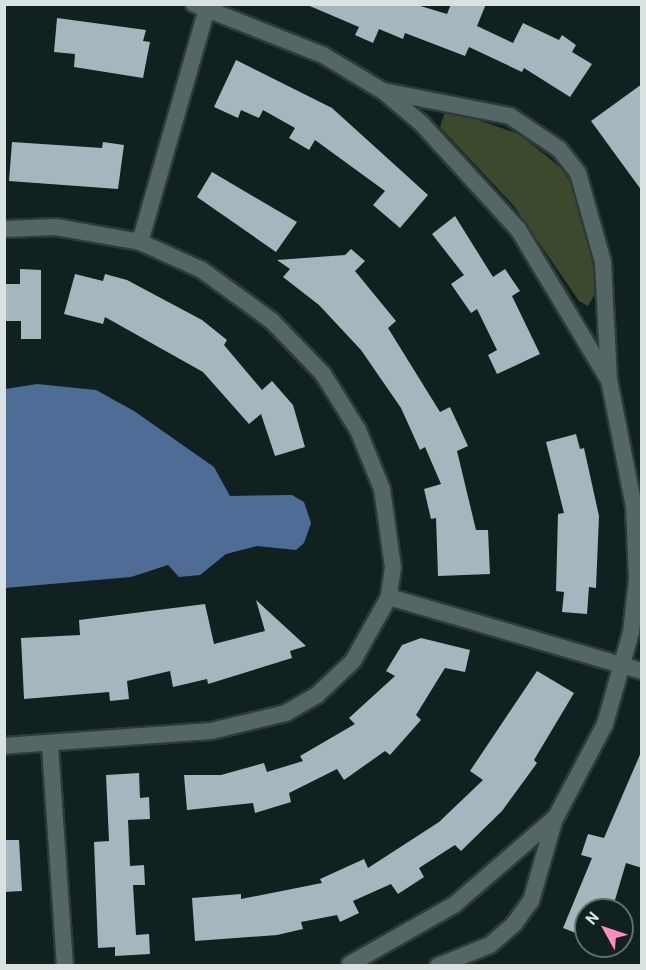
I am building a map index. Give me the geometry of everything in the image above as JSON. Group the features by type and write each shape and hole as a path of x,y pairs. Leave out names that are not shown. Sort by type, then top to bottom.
{"street":[{"path":"140,242 201,6 323,55 383,91 453,154 518,229 609,380"},
{"path":"383,91 510,116 559,149 578,173 590,204 603,262 609,380 637,541 623,666 605,724 556,817 535,892 514,924 490,945 438,966"},
{"path":"4,229 56,227 140,242 235,291 305,352 340,398 382,489 393,567 389,597 353,661 317,695 286,713 211,730 50,746 4,746"},
{"path":"389,597 642,671"},
{"path":"50,746 66,966"},
{"path":"343,965 454,905 556,817"},
{"path":"343,965 375,966"}],"green space":[{"path":"446,109 519,134 561,168 576,191 598,288 588,306 579,301 514,206 440,127"}],"water":[{"path":"37,384 96,390 134,411 214,467 230,496 292,495 304,502 311,523 304,543 296,550 257,546 226,554 200,575 179,577 168,565 131,577 5,588 5,389"}],"building":[{"path":"305,4 414,4 447,14 451,4 486,4 477,26 513,43 523,23 559,40 562,35 576,45 572,52 592,64 570,97 524,68 522,72 469,47 465,56 405,33 403,39 379,29 373,43 355,35 359,27"},
{"path":"57,18 146,30 143,41 150,42 143,78 74,67 75,54 54,52"},
{"path":"236,60 332,108 428,195 400,228 373,205 385,191 315,140 309,150 289,138 295,128 263,110 259,118 241,110 238,118 214,107"},
{"path":"642,84 642,191 591,121"},
{"path":"12,142 102,148 103,142 124,145 118,189 9,181"},
{"path":"212,172 297,222 276,252 197,197"},
{"path":"455,216 493,277 505,269 520,291 512,296 540,354 497,374 488,355 497,350 477,309 471,313 451,284 464,275 432,234"},
{"path":"351,249 365,261 355,271 396,321 388,328 440,412 450,407 468,446 457,451 476,530 488,530 490,574 438,576 436,518 431,519 424,489 441,484 425,447 420,450 401,408 361,350 319,305 283,277 290,269 277,260 345,255"},
{"path":"20,269 41,270 41,339 21,339 21,321 4,321 4,284 20,284"},
{"path":"75,274 103,281 105,274 127,280 202,320 227,340 224,345 262,390 272,381 293,405 305,447 275,456 261,414 249,424 203,372 105,317 103,324 64,314"},
{"path":"576,434 580,449 584,448 599,516 596,588 589,587 587,614 562,612 564,592 556,591 558,514 564,513 546,442"},
{"path":"256,600 306,646 290,651 292,658 208,684 207,679 173,687 170,671 127,681 129,699 110,701 109,692 24,699 21,638 80,635 79,620 205,604 214,644 265,631"},
{"path":"421,638 470,650 465,672 445,668 416,715 421,720 390,755 385,751 344,780 337,769 289,793 291,802 255,813 253,803 187,810 184,775 221,775 264,763 267,772 303,761 300,756 355,724 349,718 395,676 386,671 402,645"},
{"path":"537,671 574,693 534,760 537,763 502,811 461,851 455,845 419,868 424,877 398,894 391,884 353,901 359,913 340,922 337,915 301,922 303,929 277,935 195,941 192,898 241,894 241,899 322,883 320,879 364,859 368,868 439,822 483,780 470,771"},
{"path":"642,750 642,868 626,863 616,898 575,898 592,858 581,855 588,834 604,838"},
{"path":"139,773 140,798 149,797 150,819 128,820 130,866 144,865 145,885 133,885 136,935 149,934 150,954 115,956 115,947 98,948 94,842 109,841 106,775"},
{"path":"4,840 19,840 22,891 4,892"},
{"path":"574,901 574,932 563,928"}]}
